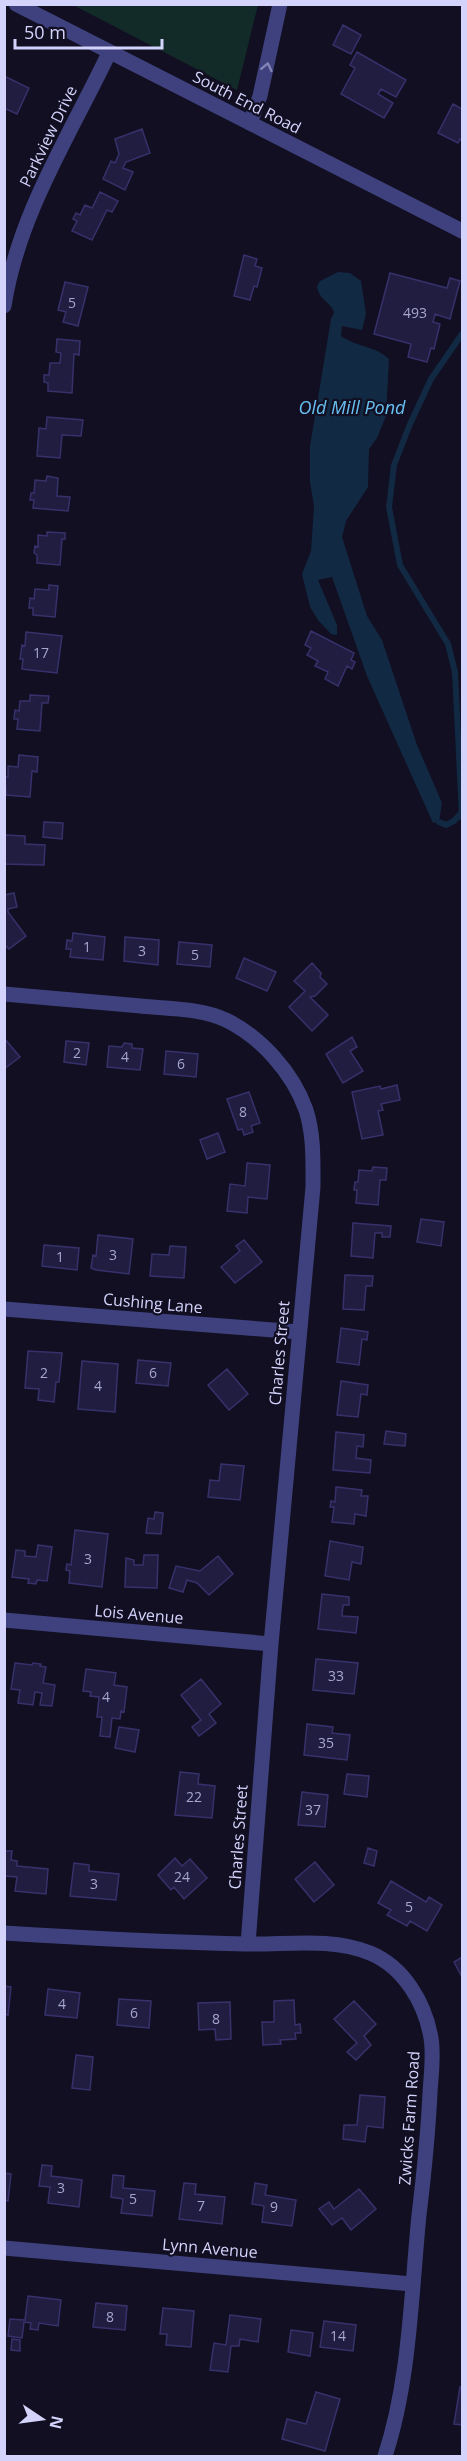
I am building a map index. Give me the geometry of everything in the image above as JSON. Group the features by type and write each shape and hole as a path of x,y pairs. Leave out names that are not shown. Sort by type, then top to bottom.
{"street":[{"name":"South End Road","path":"16,4 462,231"},
{"path":"250,123 260,96 280,4"},
{"name":"Parkview Drive","path":"4,306 13,262 26,225 109,53"},
{"name":"Charles Street","path":"4,994 205,1014 224,1019 240,1028 270,1053 296,1089 305,1110 313,1153 313,1187 271,1644 248,1944"},
{"name":"Cushing Lane","path":"4,1309 299,1332"},
{"name":"Lois Avenue","path":"4,1620 271,1644"},
{"name":"Zwicks Farm Road","path":"4,1933 248,1944 333,1944 371,1953 404,1977 416,1994 428,2028 432,2061 425,2162 401,2392 385,2457"},
{"name":"Lynn Avenue","path":"4,2248 412,2284"}],"green space":[{"path":"258,4 237,90 73,5"}],"water":[{"name":"Old Mill Pond","path":"338,272 350,273 361,281 366,314 362,330 342,326 341,336 378,351 389,359 386,416 377,438 369,449 368,487 346,521 342,537 367,616 382,640 417,745 442,803 439,822 433,823 367,676 332,577 318,580 337,625 337,635 331,634 310,607 302,574 311,551 314,506 310,482 310,446 331,319 334,313 331,306 320,295 317,286 320,281"}],"building":[{"path":"343,25 361,35 351,54 333,45"},
{"path":"357,52 406,80 396,97 381,89 378,94 393,103 384,118 341,94 355,68 350,65"},
{"path":"4,76 29,88 17,114 4,108"},
{"path":"453,104 462,109 462,141 460,139 458,143 438,133"},
{"path":"142,129 150,153 126,162 123,168 133,172 125,190 103,179 111,161 115,163 119,154 115,139"},
{"path":"100,192 118,201 112,212 107,210 92,240 72,231 77,221 73,219 76,213 80,215 85,205 92,208"},
{"path":"244,255 257,259 255,266 262,268 257,287 254,286 250,300 234,296"},
{"path":"390,273 447,288 450,278 460,281 450,319 435,314 433,322 440,324 434,349 431,348 427,362 408,357 411,344 374,334"},
{"path":"65,282 88,287 78,326 63,322 66,312 58,310"},
{"path":"57,339 80,341 79,355 74,354 72,393 48,391 48,383 44,382 44,375 49,375 50,363 60,363 61,353 56,352"},
{"path":"47,417 83,420 81,436 62,435 60,458 37,456 39,428 46,429"},
{"path":"47,476 58,478 57,496 70,497 68,511 33,508 34,500 30,500 31,493 34,493 35,480 46,481"},
{"path":"47,532 65,533 65,539 62,539 60,565 37,563 37,555 34,553 35,546 38,547 38,535 47,536"},
{"path":"49,585 58,586 55,617 33,615 33,608 29,608 30,598 34,599 35,589 49,590"},
{"path":"311,631 354,653 351,660 355,662 352,669 347,666 338,686 325,679 328,672 315,666 318,661 307,655 311,648 305,645"},
{"path":"26,632 62,636 57,673 22,669 23,659 20,659 22,645 25,646"},
{"path":"30,695 49,696 48,703 42,703 40,731 17,729 18,719 14,719 15,710 19,711 20,701 30,701"},
{"path":"19,755 38,757 37,772 32,771 30,797 6,795 5,777 8,777 8,766 18,767"},
{"path":"44,822 63,823 62,839 43,837"},
{"path":"4,835 25,836 25,844 45,845 44,865 4,864"},
{"path":"14,893 17,907 8,909 8,912 26,936 9,949 4,944 4,895"},
{"path":"73,933 105,937 103,960 70,957 71,949 66,949 67,940 72,941"},
{"path":"125,937 159,940 158,965 124,961"},
{"path":"179,942 212,945 210,967 177,964"},
{"path":"244,958 276,972 267,991 236,978"},
{"path":"312,963 327,984 315,996 310,997 328,1015 312,1031 289,1007 305,991 294,981"},
{"path":"352,1037 357,1047 350,1051 363,1071 343,1083 326,1054"},
{"path":"4,1038 20,1057 4,1069"},
{"path":"66,1041 89,1043 86,1065 64,1062"},
{"path":"124,1043 132,1044 132,1048 143,1049 140,1070 107,1067 109,1046 122,1047"},
{"path":"166,1051 198,1054 196,1077 164,1074"},
{"path":"397,1085 400,1100 381,1104 383,1110 378,1111 383,1135 362,1139 352,1092"},
{"path":"249,1092 260,1123 251,1126 253,1132 244,1135 242,1129 238,1130 227,1099"},
{"path":"218,1133 225,1152 207,1159 200,1140"},
{"path":"247,1163 270,1165 267,1199 248,1197 247,1213 227,1211 230,1184 245,1186"},
{"path":"373,1167 387,1168 386,1180 380,1180 378,1205 356,1203 357,1190 354,1190 355,1182 358,1182 359,1170 372,1171"},
{"path":"421,1219 444,1222 441,1246 417,1242"},
{"path":"353,1223 391,1226 390,1237 382,1237 382,1233 375,1233 373,1258 351,1256"},
{"path":"98,1235 133,1239 129,1274 91,1268 93,1255 96,1256"},
{"path":"244,1240 262,1262 235,1283 221,1267 240,1251 236,1246"},
{"path":"44,1245 79,1248 77,1270 42,1266"},
{"path":"170,1246 186,1247 184,1278 150,1276 152,1254 169,1255"},
{"path":"345,1275 373,1276 372,1286 366,1286 364,1310 343,1309"},
{"path":"341,1328 368,1332 367,1340 362,1339 359,1365 337,1362"},
{"path":"28,1351 62,1353 54,1402 38,1400 39,1389 25,1388"},
{"path":"138,1360 171,1363 168,1386 136,1383"},
{"path":"82,1361 118,1364 115,1412 78,1409"},
{"path":"227,1369 248,1394 229,1410 208,1385"},
{"path":"341,1381 368,1385 367,1395 361,1394 358,1417 337,1415"},
{"path":"386,1431 406,1434 405,1446 384,1444"},
{"path":"336,1432 364,1435 363,1447 357,1446 356,1458 371,1460 370,1473 333,1470"},
{"path":"221,1464 244,1466 240,1500 208,1497 210,1480 219,1481"},
{"path":"336,1487 362,1490 361,1496 368,1496 366,1516 355,1514 354,1524 332,1522 334,1507 330,1507 331,1501 335,1502"},
{"path":"155,1512 163,1513 161,1534 146,1533 148,1518 154,1519"},
{"path":"75,1530 108,1534 102,1587 69,1583 70,1571 66,1570 67,1564 71,1565"},
{"path":"330,1541 363,1547 361,1564 352,1562 349,1580 325,1576"},
{"path":"38,1545 52,1547 47,1581 37,1580 36,1584 28,1583 29,1579 12,1577 16,1550 25,1551 25,1556 36,1557"},
{"path":"144,1555 158,1555 157,1588 125,1587 126,1558 134,1560 134,1565 143,1565"},
{"path":"218,1556 233,1574 209,1595 197,1583 187,1580 183,1592 169,1588 176,1566 200,1571"},
{"path":"322,1594 349,1597 349,1605 343,1605 342,1616 358,1617 356,1633 318,1629"},
{"path":"316,1659 358,1663 354,1694 313,1690"},
{"path":"15,1663 41,1664 40,1666 46,1667 43,1683 55,1685 52,1706 40,1705 42,1693 35,1692 33,1705 18,1703 20,1690 11,1689"},
{"path":"86,1669 116,1673 114,1685 127,1687 124,1712 121,1711 120,1719 112,1718 110,1737 100,1736 102,1717 97,1717 99,1697 90,1696 91,1692 83,1691"},
{"path":"201,1679 221,1704 209,1714 216,1723 199,1736 192,1727 201,1720 181,1695"},
{"path":"307,1724 333,1727 332,1733 350,1735 347,1760 304,1755"},
{"path":"119,1727 139,1730 135,1752 115,1748"},
{"path":"180,1772 199,1774 198,1784 215,1786 212,1818 175,1815"},
{"path":"347,1774 369,1776 367,1797 344,1794"},
{"path":"302,1792 328,1795 325,1827 298,1825"},
{"path":"368,1848 377,1851 374,1866 364,1863"},
{"path":"4,1851 12,1851 11,1860 17,1861 17,1866 48,1869 46,1894 15,1891 17,1877 4,1876"},
{"path":"175,1858 182,1866 190,1859 207,1878 184,1899 174,1887 171,1890 158,1875"},
{"path":"315,1862 334,1885 314,1902 295,1879"},
{"path":"74,1863 89,1865 89,1871 119,1874 116,1900 70,1896"},
{"path":"391,1881 426,1902 429,1897 442,1905 427,1931 410,1921 407,1926 387,1915 391,1910 378,1903"},
{"path":"462,1957 462,1977 454,1962"},
{"path":"4,1986 11,1987 8,2015 4,2014"},
{"path":"48,1989 80,1993 77,2018 45,2015"},
{"path":"119,1999 151,2001 149,2028 117,2025"},
{"path":"294,2000 295,2025 300,2024 301,2033 295,2033 296,2039 280,2040 281,2044 263,2045 262,2022 274,2022 274,2001"},
{"path":"354,2001 376,2024 364,2036 371,2045 356,2060 347,2052 357,2043 334,2019"},
{"path":"230,2002 231,2039 216,2040 215,2029 199,2030 198,2003"},
{"path":"76,2055 93,2057 90,2090 72,2088"},
{"path":"360,2095 385,2097 383,2128 367,2126 365,2142 343,2139 344,2125 357,2125"},
{"path":"42,2165 52,2166 51,2176 82,2180 79,2207 48,2203 50,2187 39,2186"},
{"path":"4,2173 11,2174 8,2201 4,2200"},
{"path":"113,2175 124,2176 123,2188 155,2191 152,2216 121,2213 123,2199 111,2197"},
{"path":"184,2183 196,2184 195,2194 225,2197 222,2224 179,2219"},
{"path":"255,2183 267,2185 265,2195 296,2200 292,2226 262,2222 264,2206 252,2204"},
{"path":"359,2189 376,2209 351,2230 342,2218 332,2225 319,2209 329,2202 334,2209"},
{"path":"28,2296 61,2300 58,2326 39,2323 38,2330 30,2329 31,2323 24,2322 22,2338 8,2336 10,2319 25,2320"},
{"path":"96,2303 127,2306 125,2330 93,2327"},
{"path":"163,2308 194,2311 191,2347 166,2345 167,2334 160,2334"},
{"path":"230,2315 261,2319 258,2342 240,2339 239,2346 231,2346 228,2372 210,2370 214,2343 226,2345"},
{"path":"324,2321 356,2325 353,2351 320,2347"},
{"path":"291,2330 313,2333 310,2356 288,2352"},
{"path":"12,2339 20,2340 20,2351 11,2350"},
{"path":"460,2387 462,2388 462,2425 454,2424"},
{"path":"316,2392 340,2399 325,2451 282,2439 287,2419 306,2424"}],"waterway":[{"path":"462,334 431,379 410,424 394,465 389,507 400,565 448,644 455,672 462,817"},
{"path":"439,822 446,825 454,821 462,812"}]}
